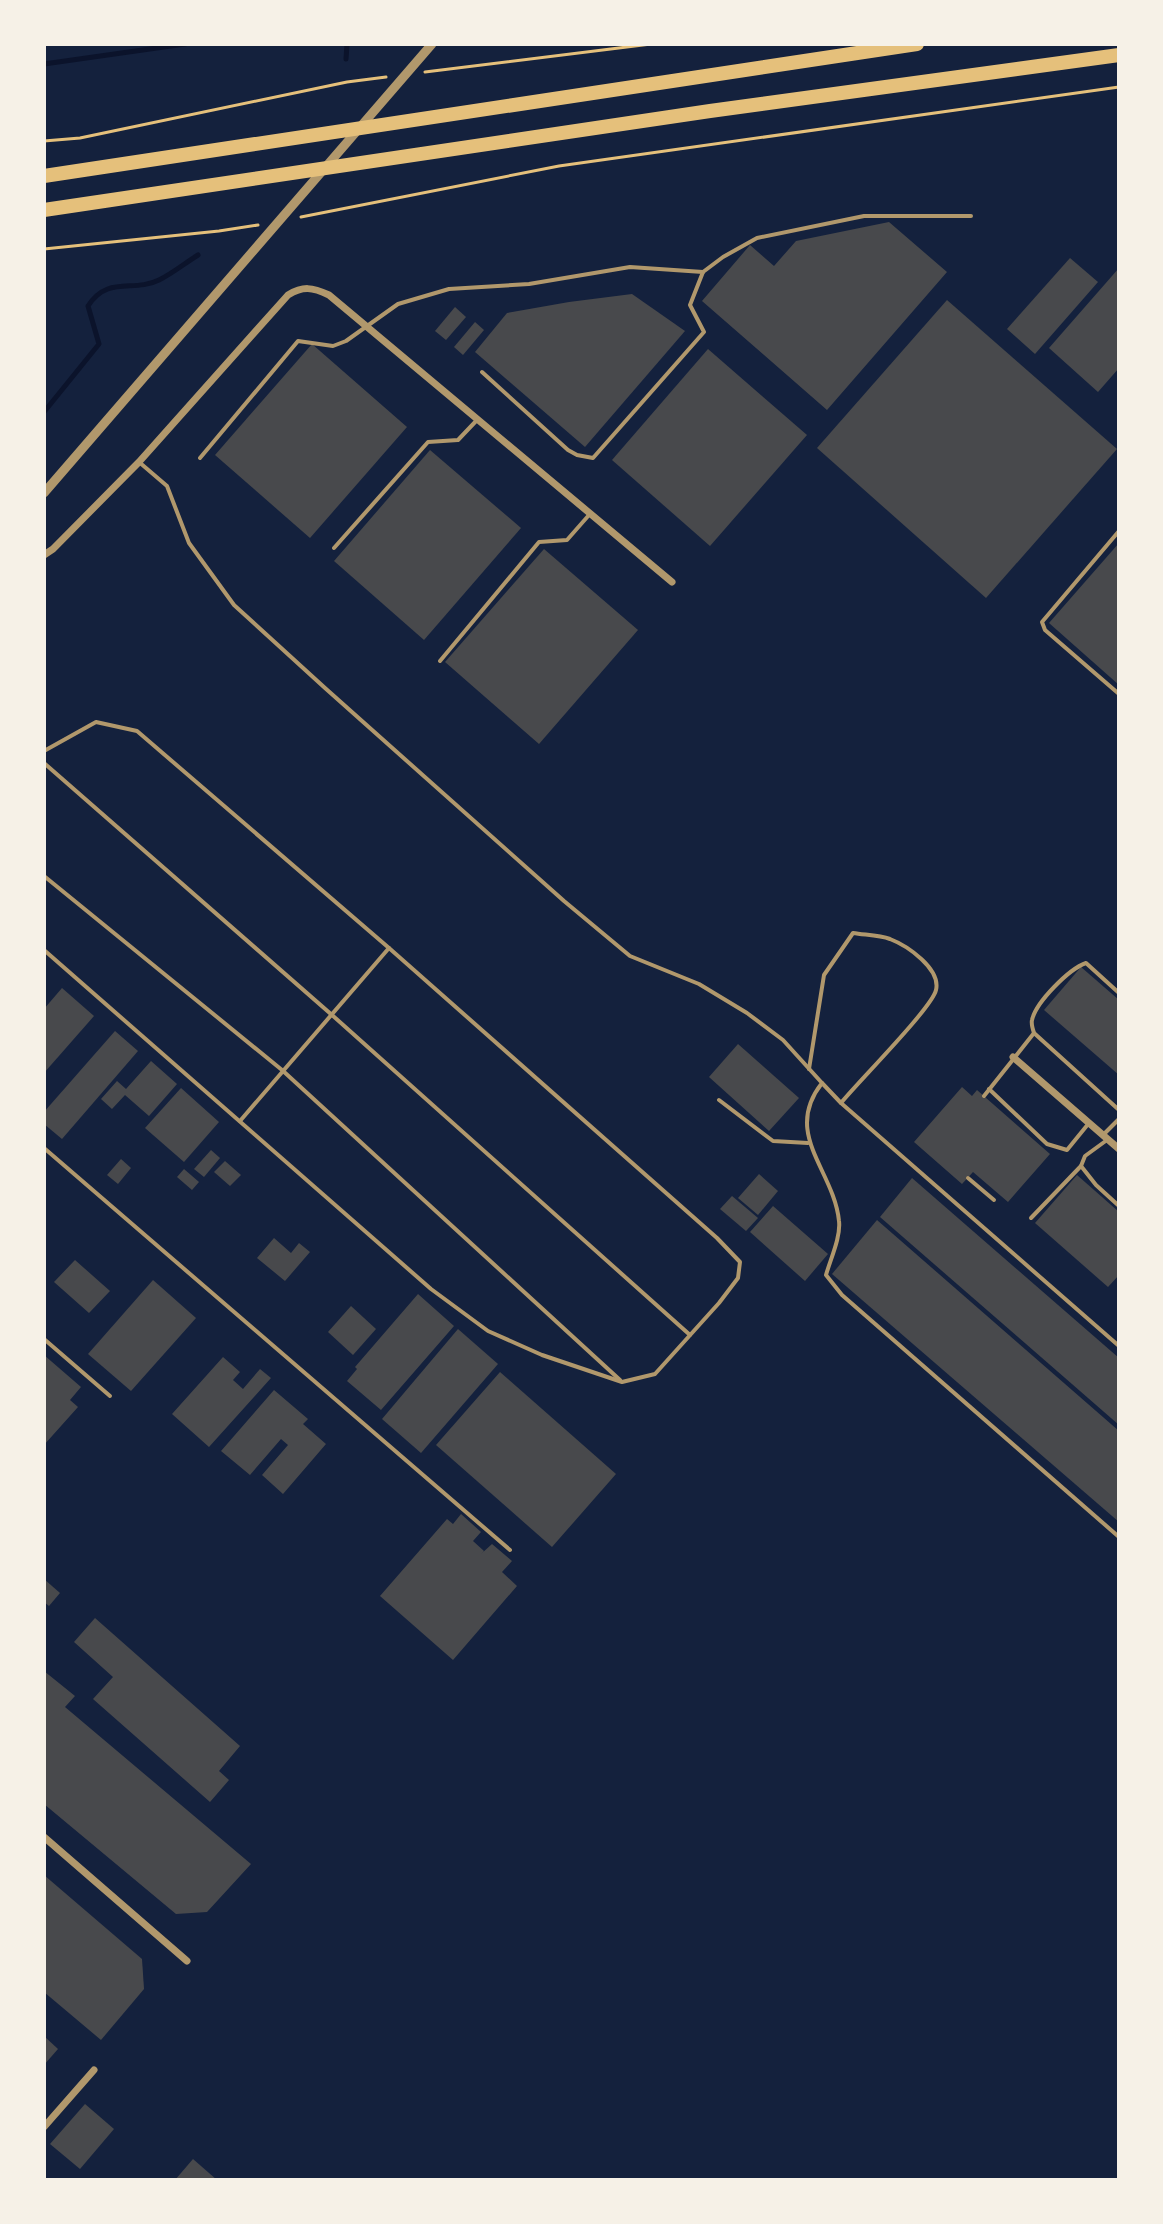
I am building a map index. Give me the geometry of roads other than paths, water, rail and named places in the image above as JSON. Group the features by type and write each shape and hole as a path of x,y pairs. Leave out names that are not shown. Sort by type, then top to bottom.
{"highway":[{"path":"44,176 917,44"},
{"path":"44,210 710,111 1119,55"}],"street":[{"path":"44,493 432,44"},
{"path":"44,555 139,462 288,295 302,287 329,295 672,582"},
{"path":"1013,1057 1113,1142"},
{"path":"44,1837 187,1961"},
{"path":"44,2127 94,2070"}],"lane":[{"path":"482,372 568,450 593,458 704,332 690,305 703,272 723,257 757,238 864,216 971,216"},
{"path":"200,458 298,341 333,346 346,341 398,304 449,289 529,284 630,267 703,272"},
{"path":"334,548 428,442 458,440 477,420"},
{"path":"139,462 167,486 189,543 234,605 325,688 630,956 699,984 747,1013 783,1040 841,1103 1119,1346"},
{"path":"440,661 539,542 567,540 589,515"},
{"path":"1119,531 1042,622 1045,630 1119,694"},
{"path":"44,751 96,722 137,731 706,1228 740,1262 738,1278 655,1374 622,1382 542,1355 488,1331 431,1289 44,950"},
{"path":"44,763 690,1335"},
{"path":"44,876 282,1070 622,1382"},
{"path":"809,1069 824,975 853,933 890,939 927,963 936,975 936,992 841,1103"},
{"path":"240,1121 389,948"},
{"path":"1119,993 1086,963 1075,967 1040,1004 1031,1022 1034,1033 1119,1110"},
{"path":"984,1096 1034,1033"},
{"path":"822,1083 812,1096 806,1121 808,1143 829,1183 840,1224 826,1275 842,1295 1119,1537"},
{"path":"989,1089 1047,1144 1067,1150 1089,1123"},
{"path":"719,1100 773,1141 808,1143"},
{"path":"1031,1218 1081,1166 1085,1156 1113,1142 1119,1119"},
{"path":"44,1148 510,1550"},
{"path":"1081,1166 1119,1206"},
{"path":"968,1178 994,1200"},
{"path":"44,1339 110,1396"}],"waterway":[{"path":"44,64 185,44"},
{"path":"346,59 347,44"},
{"path":"44,412 99,344 88,306 96,297 112,288 159,280 198,255"}]}
